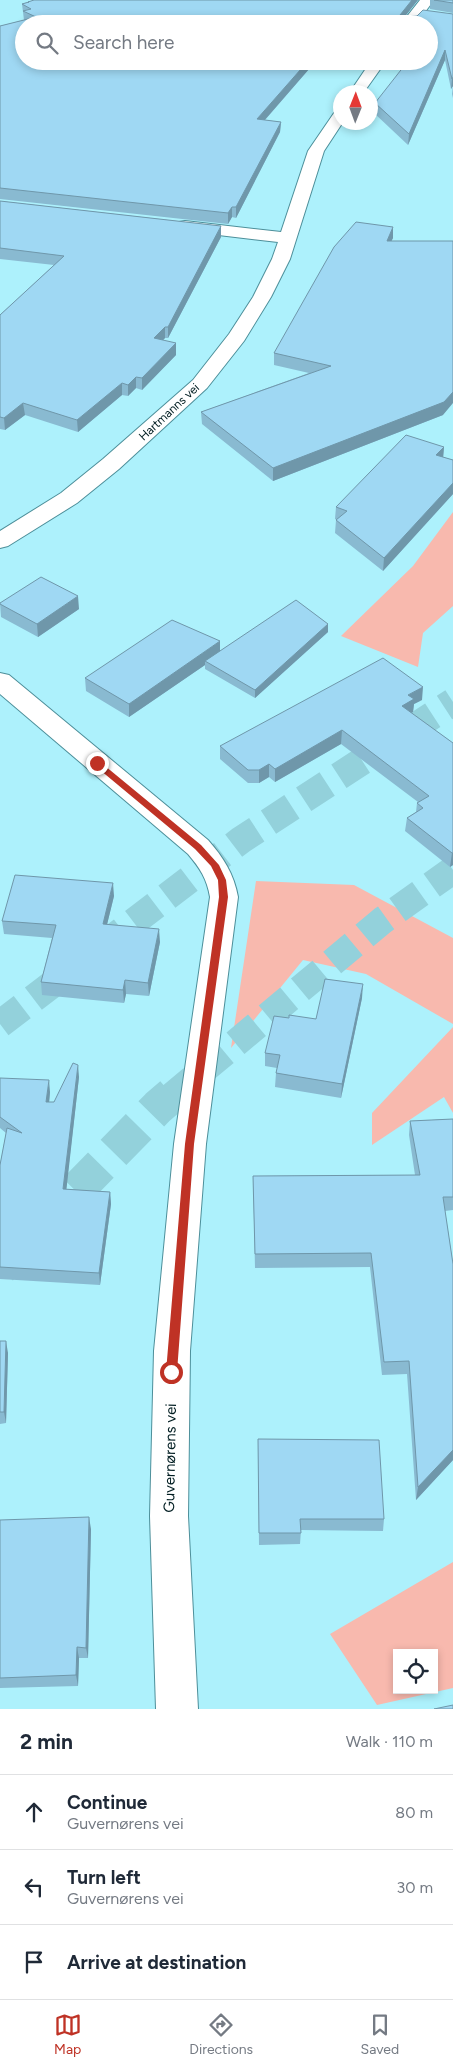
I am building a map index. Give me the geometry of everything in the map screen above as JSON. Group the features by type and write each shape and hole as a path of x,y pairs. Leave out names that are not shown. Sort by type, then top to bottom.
{"street":[{"path":"415,15 426,0"},
{"path":"362,85 373,70"},
{"name":"Hartmanns vei","path":"1,539 69,498 111,464 200,384 237,337 262,297 281,259 316,151 333,126"},
{"path":"173,225 288,238"},
{"name":"Guvernørens vei","path":"0,680 198,847 214,865 222,880 224,897 190,1144 172,1351 169,1516 177,1709"}],"shaded area":[{"path":"453,512 453,606 423,633 418,667 341,636 413,566"},
{"path":"256,881 354,885 453,938 453,1024 366,974 303,960 231,1048"},
{"path":"453,1027 453,1113 444,1097 372,1145 372,1113"},
{"path":"453,1562 453,1688 438,1691 438,1649 393,1649 393,1694 426,1694 377,1705 330,1634"}],"building":[{"path":"34,0 412,0 400,15 32,15 23,11 31,9 22,4"},
{"path":"434,0 453,0 453,3"},
{"path":"423,10 453,14 452,79 445,50 438,66 438,15 418,15"},
{"path":"15,22 15,70 300,70 257,119 281,122 236,207 232,207 228,213 0,188 0,26"},
{"path":"401,70 436,70 409,134 378,106 378,99"},
{"path":"0,201 221,226 168,327 165,327 154,338 176,343 142,378 136,377 128,385 122,383 77,420 23,403 4,418 0,417 0,315 64,256 0,248"},
{"path":"356,222 393,227 387,241 453,241 453,392 444,402 273,468 201,412 331,366 274,353 334,247"},
{"path":"406,435 444,447 436,455 453,460 453,483 384,558 336,520 347,511 336,507"},
{"path":"41,577 78,596 37,624 0,604 0,603"},
{"path":"296,600 328,624 255,690 205,661"},
{"path":"172,620 220,641 129,704 85,678"},
{"path":"383,658 423,687 408,695 414,699 402,706 453,743 453,853 407,818 423,808 417,803 429,796 342,730 275,769 269,764 259,770 248,770 220,746"},
{"path":"15,875 113,883 103,924 159,929 148,983 125,980 123,990 41,982 56,925 2,921"},
{"path":"325,979 363,984 342,1084 276,1073 280,1055 265,1053 274,1016 289,1018 289,1015 316,1019"},
{"path":"73,1063 78,1065 63,1189 110,1192 99,1273 0,1267 0,1165 7,1128 22,1133 0,1117 0,1078 49,1080 46,1102 54,1102"},
{"path":"453,1119 453,1197 443,1197 453,1264 453,1450 418,1487 409,1361 384,1362 371,1253 255,1254 253,1176 420,1175 410,1121"},
{"path":"0,1341 6,1341 4,1412 0,1412"},
{"path":"258,1439 379,1440 384,1519 300,1519 301,1533 259,1533"},
{"path":"89,1517 86,1648 77,1647 76,1675 0,1678 0,1520"},
{"path":"453,1705 453,1709 434,1709"}],"tunnel":[{"path":"0,1024 241,840 453,702"},
{"path":"171,1097 383,920 453,870"},
{"path":"0,1268 172,1095"}],"route":[{"path":"97,763 198,847 214,865 222,880 224,897 190,1144 171,1372"}]}
